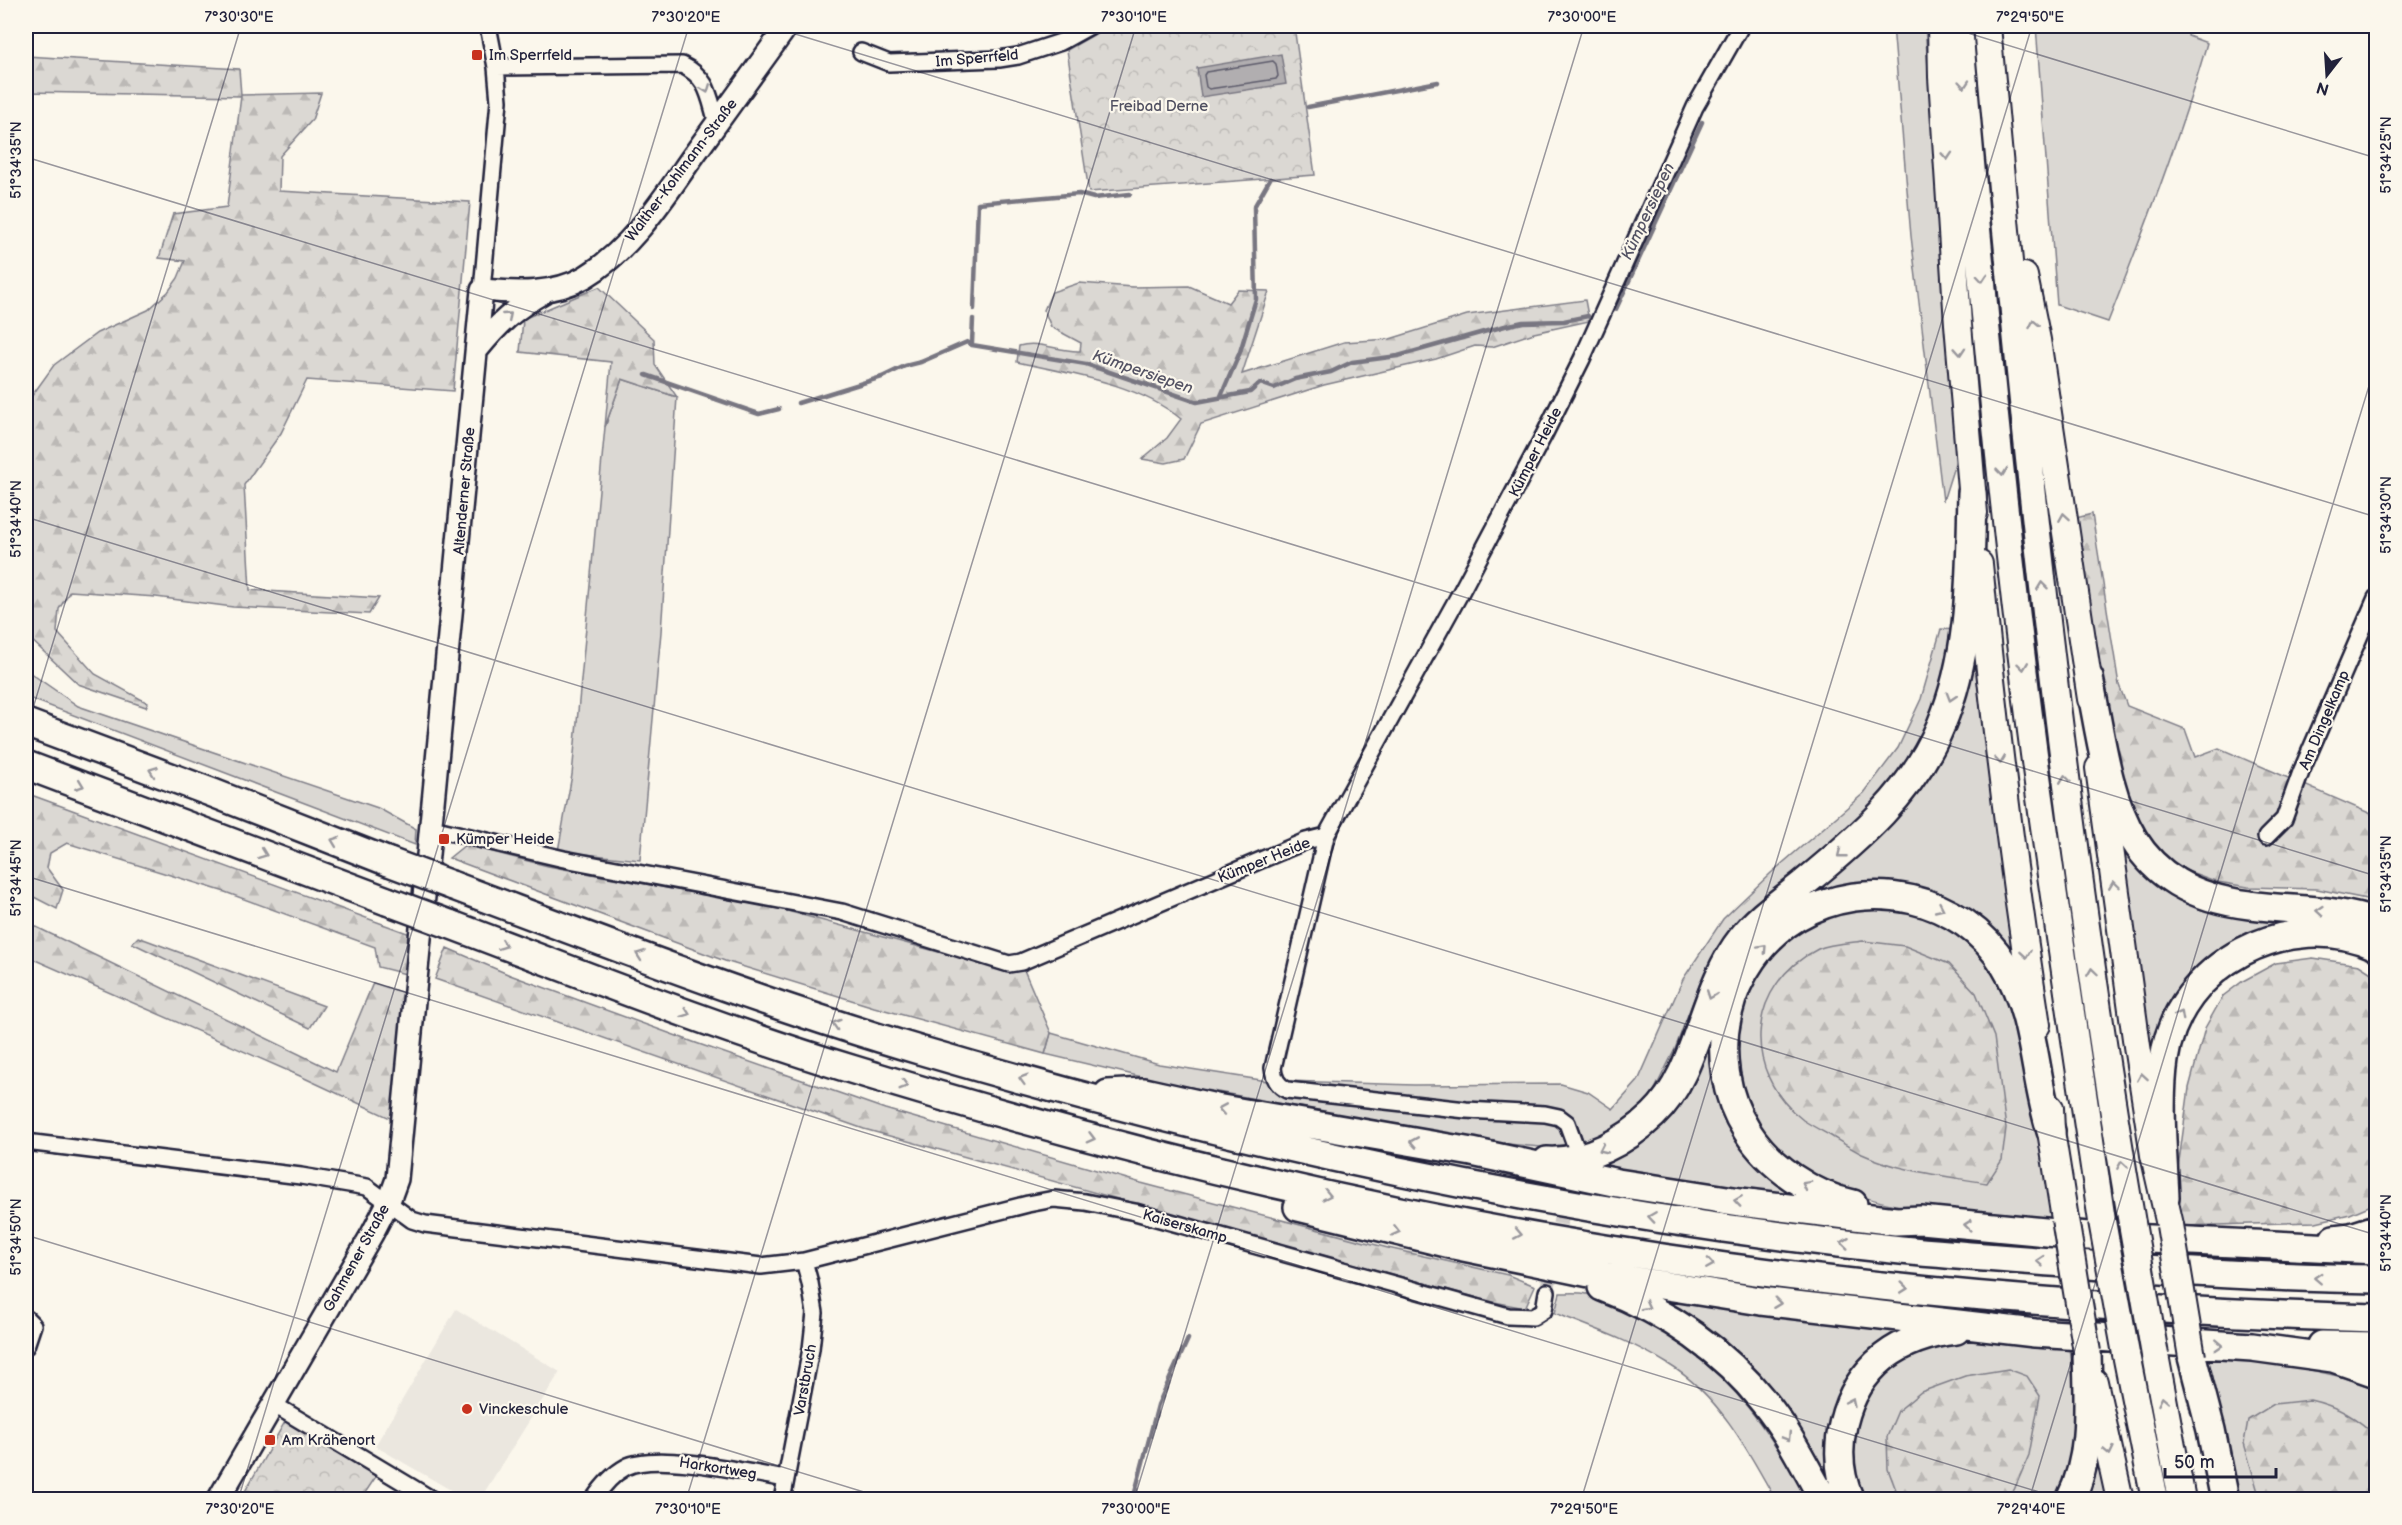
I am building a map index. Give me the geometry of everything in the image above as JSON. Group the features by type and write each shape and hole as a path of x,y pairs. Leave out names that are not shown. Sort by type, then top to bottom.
{"highway":[{"path":"1941,26 1952,241 1972,494 2001,767 2020,917 2050,1104 2051,1131 2065,1219 2088,1352 2120,1500"},
{"path":"1959,26 1985,314 2019,634 2064,973 2102,1221 2155,1500"},
{"path":"1987,26 2025,441 2065,777 2095,993 2132,1223 2182,1500"},
{"path":"2002,191 2037,340 2089,678 2106,829 2137,1046 2154,1155 2170,1225 2215,1500"},
{"path":"1472,1152 1534,1160 1576,1159 1612,1144 1654,1114 1684,1069 1714,986 1742,938 1763,917 1862,836 1911,779 1940,727 1960,667 1969,603 1972,494"},
{"path":"2089,678 2110,783 2120,814 2143,855 2169,878 2195,894 2225,903 2331,912 2376,923"},
{"path":"26,723 389,862 754,997 915,1049 1079,1095 1260,1141 1388,1170 1605,1210 1901,1250 2195,1272 2376,1279"},
{"path":"26,765 646,999 848,1068 1167,1159 1548,1240 1747,1270 1906,1289 2066,1304 2376,1318"},
{"path":"1922,1220 1896,1212 1849,1203 1819,1192 1793,1178 1772,1162 1755,1143 1741,1121 1725,1076 1723,1052 1725,1025 1731,1001 1751,960 1782,928 1798,916 1839,899 1887,895 1929,903 1971,927 1988,943 2004,964 2023,1002 2041,1102 2051,1131"},
{"path":"2165,1197 2162,1086 2164,1059 2177,1019 2188,1000 2205,979 2225,962 2251,946 2276,937 2302,932 2332,933 2364,940 2376,946"},
{"path":"1079,1095 1144,1092 1216,1108 1472,1152 1618,1183 1729,1200 1896,1221 1922,1220 2088,1236 2376,1250"},
{"path":"1167,1159 1217,1188 1454,1245 1604,1276 1761,1301 2035,1333 2252,1347 2333,1358 2376,1373"},
{"path":"2257,1246 2350,1237 2376,1228"},
{"path":"1533,1261 1630,1298 1670,1320 1714,1351 1765,1403 1824,1500"},
{"path":"1850,1500 1842,1476 1840,1453 1845,1415 1867,1373 1884,1357 1906,1343 1925,1336 1955,1330 1997,1334 2035,1333"},
{"path":"2252,1347 2376,1346"},
{"path":"2070,1500 2077,1486 2089,1426 2088,1352"},
{"path":"2192,1357 2211,1430 2225,1500"}],"main road":[{"name":"Walther-Kohlmann-Straße","path":"482,290 547,291 583,278 613,257 648,216 787,26"},
{"name":"Altenderner Straße","path":"419,956 482,290"},
{"path":"477,350 494,329 517,308 547,291"},
{"name":"Gahmener Straße","path":"218,1500 389,1201 397,1179 400,1160 419,956"}],"street":[{"name":"Altenderner Straße","path":"482,290 498,116 496,67 488,26"},
{"name":"Im Sperrfeld","path":"861,51 889,63 999,59 1018,56 1061,42 1090,26"},
{"name":"Kümper Heide","path":"432,828 564,859 842,912 1009,964 1021,962 1306,841 1326,836 1545,434 1586,350 1695,107 1741,26"},
{"path":"496,67 681,65 695,72 704,81 717,123"},
{"name":"Am Dingelkamp","path":"2266,837 2284,819 2301,772 2376,598"},
{"path":"1326,836 1273,1068 1274,1078 1280,1086 1298,1092 1443,1108 1545,1114 1559,1117 1567,1123 1575,1145"},
{"path":"26,1142 367,1187 412,1220 434,1225 761,1266 804,1261"},
{"name":"Kaiserskamp","path":"804,1261 1054,1199 1085,1202 1135,1212 1508,1316 1533,1317 1544,1310 1547,1292"},
{"name":"Varstbruch","path":"782,1500 811,1349 815,1312 804,1261"},
{"path":"26,1318 33,1325 26,1346"},
{"path":"273,1404 433,1500"},
{"name":"Harkortweg","path":"593,1500 616,1474 638,1463 664,1460 786,1479"}],"shaded area":[{"name":"Vinckeschule","path":"456,1309 560,1372 480,1499 466,1499 375,1446"}],"green space":[{"name":"Freibad Derne","path":"1109,26 1294,26 1315,175 1089,192 1067,50"},
{"path":"1893,26 1925,26 1956,460 1943,501 1911,236"},
{"path":"2036,26 2189,26 2188,36 2207,43 2173,149 2108,322 2057,305"},
{"path":"26,56 239,69 241,95 321,93 312,120 280,156 279,191 470,202 453,391 307,380 281,433 244,485 250,590 379,598 369,614 233,607 156,597 70,591 59,609 57,632 95,674 148,703 146,707 78,684 26,635 26,404 54,365 97,333 148,310 168,292 178,278 185,261 159,258 173,214 227,207 241,96 26,92"},
{"path":"1079,283 1133,287 1189,286 1228,303 1238,290 1269,291 1242,374 1344,342 1390,339 1467,315 1585,300 1589,321 1534,333 1492,347 1475,346 1436,359 1324,385 1201,424 1184,459 1166,463 1142,459 1167,438 1181,419 1164,407 1124,388 1017,362 1019,346 1034,344 1080,351 1081,343 1051,327 1044,310 1052,292"},
{"path":"599,287 654,339 655,365 677,397 622,379 605,427 611,362 520,352 523,319"},
{"path":"622,379 677,397 661,632 640,860 558,851 572,775 605,427"},
{"path":"2092,514 2119,685 2127,706 2185,729 2195,757 2219,748 2376,816 2376,901 2317,889 2248,887 2218,882 2182,869 2149,845 2116,778 2076,518"},
{"path":"1941,629 1957,630 1938,701 1912,755 1872,809 1753,910 1720,946 1700,983 1675,1049 1654,1091 1637,1115 1612,1133 1584,1144 1575,1121 1568,1115 1554,1111 1295,1086 1288,1081 1414,1085 1561,1084 1588,1092 1613,1109 1638,1081 1683,979 1723,919 1771,873 1864,793 1898,748 1921,699"},
{"path":"1973,639 2015,958 2013,959 1994,936 1972,916 1948,902 1923,893 1896,888 1869,888 1842,892 1816,900 1769,927 1746,952 1722,1003 1715,1043 1718,1084 1731,1122 1741,1140 1766,1169 1808,1198 1590,1167 1590,1163 1637,1138 1669,1105 1691,1065 1727,975 1744,949 1766,926 1865,842 1883,824 1915,784 1929,763 1952,718"},
{"path":"26,670 78,706 378,808 416,829 415,845 26,697"},
{"path":"34,796 410,934 406,974 378,967 375,947 225,892 67,843 50,853 47,868 63,890 57,909 26,893 26,798"},
{"path":"2120,842 2138,866 2154,882 2199,906 2242,915 2329,920 2238,944 2152,1062"},
{"path":"465,845 548,866 780,909 942,953 1024,970 1051,1033 1045,1054 874,1007 725,961 449,858"},
{"path":"1882,907 1936,921 1957,933 1975,947 2003,985 2028,1052 2053,1224 1918,1209 1884,1203 1852,1193 1820,1180 1791,1163 1778,1152 1757,1126 1737,1077 1734,1044 1740,1015 1752,980 1777,948 1799,929 1833,914"},
{"path":"26,922 336,1072 373,983 407,994 392,1119 300,1076 26,956"},
{"path":"138,937 324,1006 310,1028 132,943"},
{"path":"1863,941 1905,946 1949,964 1976,993 1994,1037 2006,1128 2002,1160 1987,1183 1908,1169 1862,1154 1803,1120 1783,1100 1769,1078 1762,1054 1760,1030 1765,1006 1777,984 1794,965 1818,949 1835,944"},
{"path":"447,948 510,975 885,1109 1141,1183 1388,1248 1508,1275 1535,1286 1525,1308 1489,1301 864,1129 435,979"},
{"path":"2313,958 2359,965 2376,976 2376,1203 2350,1214 2316,1222 2182,1226 2177,1176 2189,1088 2205,1028 2223,996 2243,981 2276,963"},
{"path":"1051,1033 1159,1064 1267,1081 1279,1094 1310,1101 1481,1118 1554,1122 1561,1128 1567,1147 1495,1143 1163,1082 1045,1054"},
{"path":"1560,1293 1587,1294 1598,1298 1660,1331 1688,1349 1734,1391 1754,1415 1773,1441 1808,1499 1775,1499 1730,1424 1702,1391 1686,1376 1655,1356 1555,1313"},
{"path":"1642,1295 1907,1330 1853,1375 1840,1499 1780,1411"},
{"path":"1967,1341 2070,1347 2074,1405 2073,1444 2065,1481 2057,1499 1863,1499 1854,1481 1851,1451 1855,1422 1879,1376 1897,1360 1928,1345"},
{"path":"2204,1358 2274,1362 2338,1376 2376,1389 2376,1499 2231,1499"},
{"path":"2008,1369 2027,1376 2040,1396 2029,1455 2014,1490 2000,1499 1909,1499 1896,1490 1888,1469 1887,1437 1898,1411 1921,1392 1965,1376"},
{"path":"2310,1400 2346,1413 2376,1437 2376,1499 2260,1499 2244,1443 2248,1420 2274,1404"},
{"path":"286,1420 377,1475 361,1499 240,1500"},
{"path":"2097,1449 2107,1499 2080,1500"}],"water":[{"path":"1281,54 1286,84 1201,97 1197,68"}],"waterway":[{"path":"1308,107 1438,82"},
{"name":"Kümpersiepen","path":"1614,310 1702,122"},
{"path":"1221,396 1240,352 1256,299 1254,207 1270,179"},
{"path":"974,309 978,203 1079,194 1094,198 1130,194"},
{"name":"Kümpersiepen","path":"798,403 882,377 967,342 972,345 1086,364 1197,402 1250,392 1260,383 1274,388 1295,379 1331,372 1352,362 1398,356 1523,322 1564,321 1588,316"},
{"path":"972,343 973,319"},
{"name":"Kümpersiepen","path":"646,375 759,414 779,409"},
{"path":"1133,1500 1158,1405 1188,1339"}],"tunnel":[{"path":"1547,1292 1571,1166"}],"place":[{"name":"Im Sperrfeld","path":"477,55"},
{"name":"Kümper Heide","path":"444,839"},
{"name":"Vinckeschule","path":"467,1409"},
{"name":"Am Krähenort","path":"270,1440"}]}
